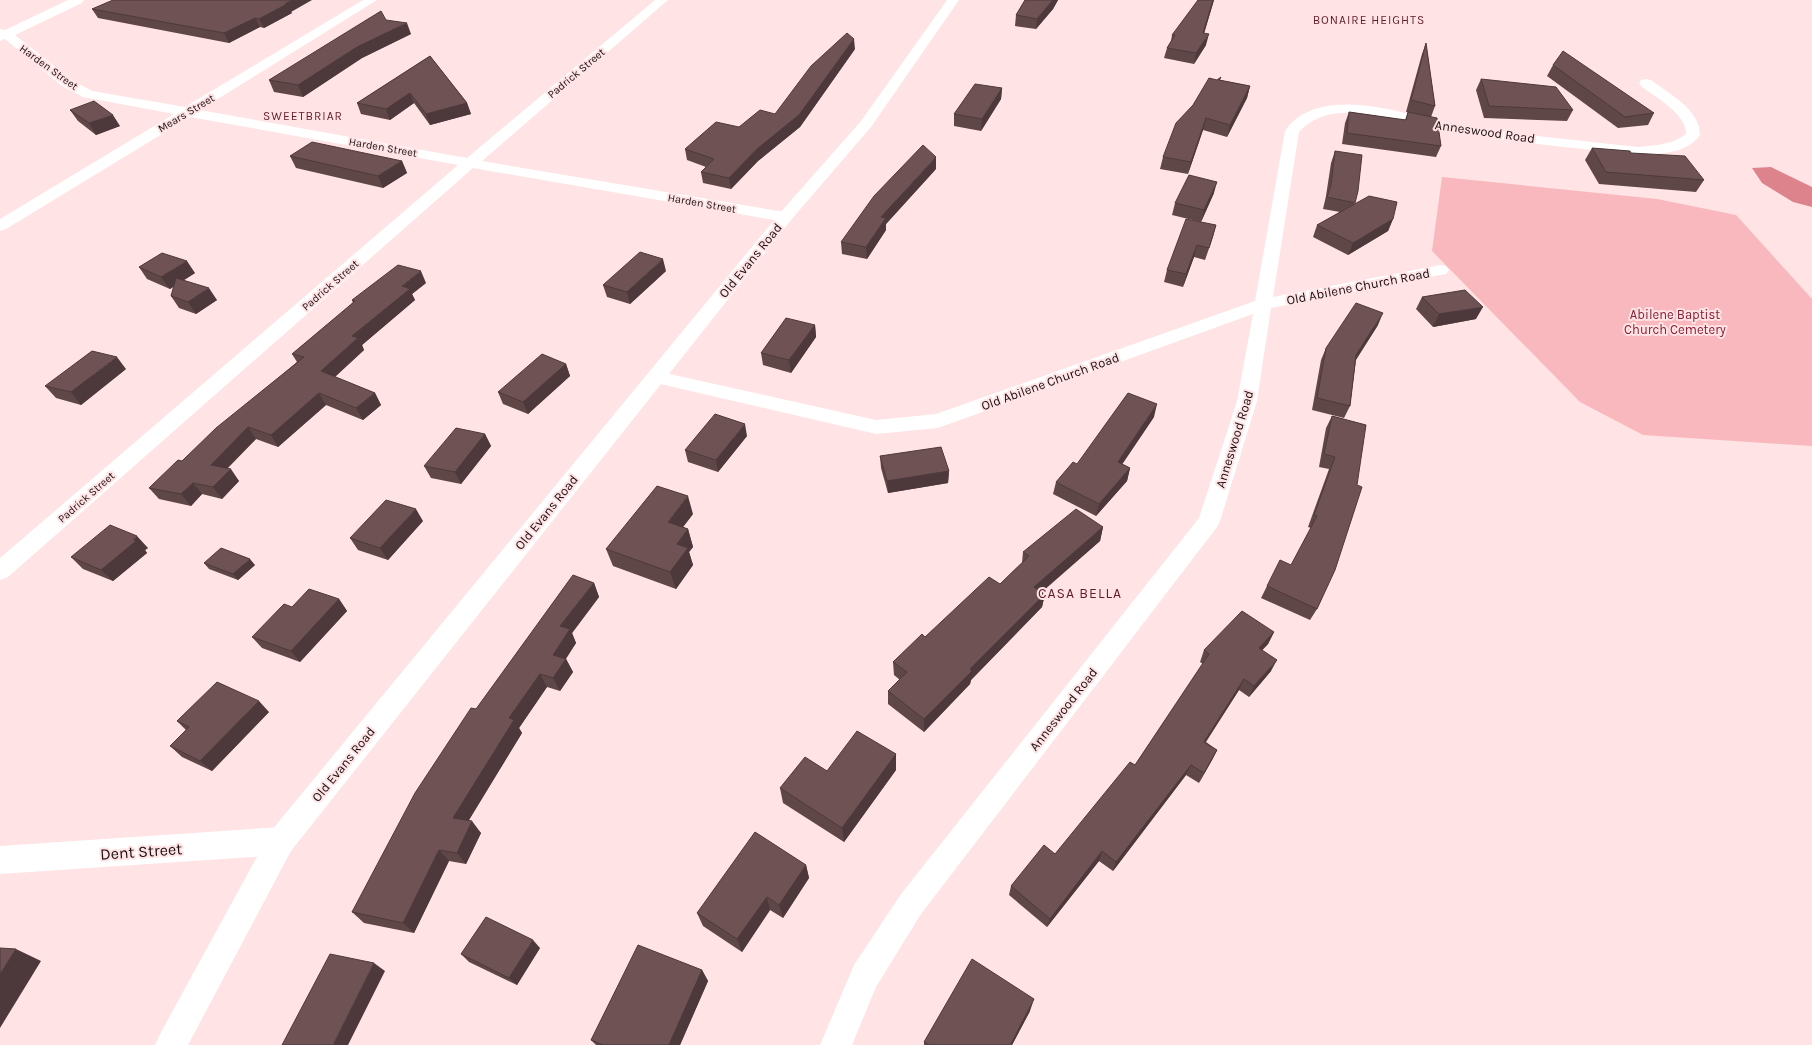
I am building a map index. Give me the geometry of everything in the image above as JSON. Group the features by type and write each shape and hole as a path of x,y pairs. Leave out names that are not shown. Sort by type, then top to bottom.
{"street":[{"path":"2,35 78,0"},
{"name":"Mears Street","path":"0,226 371,0"},
{"name":"Padrick Street","path":"0,571 470,163 662,0"},
{"name":"Old Evans Road","path":"171,1045 281,841 785,217 866,124 953,0"},
{"name":"Harden Street","path":"2,35 67,82 88,94 470,163 785,217"},
{"name":"Anneswood Road","path":"836,1045 865,976 911,904 1209,521 1247,401 1292,131 1302,119 1319,112 1343,109 1371,112 1455,129 1638,151 1665,149 1683,144 1692,135 1693,126 1685,113 1646,83"},
{"name":"Old Abilene Church Road","path":"656,377 876,427 938,421 1263,304 1440,270"},
{"name":"Dent Street","path":"0,860 281,841"}],"green space":[{"name":"Abilene Baptist Church Cemetery","path":"1442,177 1657,199 1736,215 1812,299 1812,446 1643,435 1580,402 1432,251"}],"shaded area":[{"path":"1771,167 1812,187 1812,207 1793,202 1762,183 1752,168"}],"building":[{"path":"113,0 292,0 259,19 255,18 224,33 92,9"},
{"path":"1025,0 1053,0 1037,19 1016,15"},
{"path":"1198,0 1213,0 1203,33 1209,34 1196,53 1167,48 1175,35 1172,35"},
{"path":"381,11 386,20 407,23 357,47 298,85 269,80"},
{"path":"847,33 854,39 799,115 757,149 729,178 701,172 714,159 685,149 716,122 739,127 760,110 775,114 811,66"},
{"path":"1426,43 1435,106 1411,100"},
{"path":"1563,51 1654,113 1625,117 1553,65"},
{"path":"430,56 467,103 426,114 410,93 386,109 357,103"},
{"path":"1221,77 1219,80 1250,86 1230,125 1206,118 1191,162 1163,157 1176,123 1193,105 1209,78 1217,80"},
{"path":"1481,79 1556,87 1573,110 1489,106"},
{"path":"975,84 1002,88 982,119 954,114"},
{"path":"94,101 113,115 89,123 70,110"},
{"path":"1349,112 1406,120 1408,112 1437,118 1441,146 1347,133"},
{"path":"312,142 402,161 378,176 290,156"},
{"path":"923,145 936,157 881,217 886,218 866,247 841,242 874,196"},
{"path":"1592,148 1630,151 1631,153 1685,156 1704,180 1606,172"},
{"path":"1335,151 1362,155 1358,191 1355,203 1327,197 1331,185"},
{"path":"1189,175 1217,182 1204,210 1175,203"},
{"path":"1369,196 1397,202 1393,219 1353,243 1317,225"},
{"path":"1186,219 1216,225 1209,248 1197,245 1186,274 1167,270"},
{"path":"640,252 663,259 627,292 603,285"},
{"path":"162,253 187,261 161,277 139,267"},
{"path":"398,265 421,271 402,286 410,289 352,336 358,338 321,371 375,393 356,408 319,393 271,435 248,427 211,465 231,469 213,487 193,483 181,494 149,488 178,460 182,461 216,428 304,357 292,354 355,301 352,300"},
{"path":"176,278 209,288 188,302 171,296"},
{"path":"1465,290 1483,307 1439,314 1422,297"},
{"path":"1356,303 1383,313 1356,355 1350,406 1317,398 1326,348"},
{"path":"786,318 815,325 789,360 761,353"},
{"path":"92,351 117,357 71,392 45,386"},
{"path":"542,354 566,364 523,402 498,392"},
{"path":"1128,393 1157,404 1118,462 1130,468 1099,504 1056,482 1073,462 1077,464"},
{"path":"715,414 745,424 716,460 685,450"},
{"path":"1332,416 1366,425 1357,485 1362,487 1335,570 1317,609 1267,586 1280,560 1291,565 1317,516 1314,515 1335,457 1324,454"},
{"path":"456,428 485,434 455,472 424,466"},
{"path":"941,447 949,471 887,481 880,456"},
{"path":"657,486 688,496 668,522 688,529 677,544 688,548 670,572 606,549"},
{"path":"386,500 416,509 380,548 350,538"},
{"path":"1076,509 1103,527 1034,587 1045,594 970,669 972,671 924,719 888,691 907,672 893,662 922,634 925,637 989,577 1000,584 1029,556 1023,552"},
{"path":"110,525 137,536 133,539 136,541 101,570 71,557"},
{"path":"221,548 250,559 233,574 204,563"},
{"path":"573,575 594,583 560,626 570,629 553,655 566,659 553,678 540,674 509,718 514,720 453,818 472,821 457,853 439,850 403,923 352,912 415,793 471,708 476,709"},
{"path":"309,589 339,599 291,651 252,637 284,604 292,607"},
{"path":"1242,611 1274,632 1259,648 1277,660 1254,686 1244,679 1204,742 1217,750 1204,773 1191,765 1116,862 1102,851 1050,919 1011,886 1044,845 1055,854 1130,762 1135,765 1209,654 1204,650"},
{"path":"217,682 259,701 200,761 170,746 189,727 177,721"},
{"path":"857,731 896,754 842,828 780,788 805,757 827,771"},
{"path":"755,832 806,865 779,905 767,897 737,939 697,913"},
{"path":"486,917 533,940 509,978 461,954"},
{"path":"638,945 702,970 669,1045 603,1045 591,1040"},
{"path":"0,948 16,949 0,974"},
{"path":"330,954 374,963 333,1045 282,1045"},
{"path":"972,959 1034,999 1011,1044 1012,1045 929,1045 924,1042"}],"district":[{"name":"BONAIRE HEIGHTS","path":"1369,20"},
{"name":"SWEETBRIAR","path":"303,116"},
{"name":"CASA BELLA","path":"1080,593"}]}
